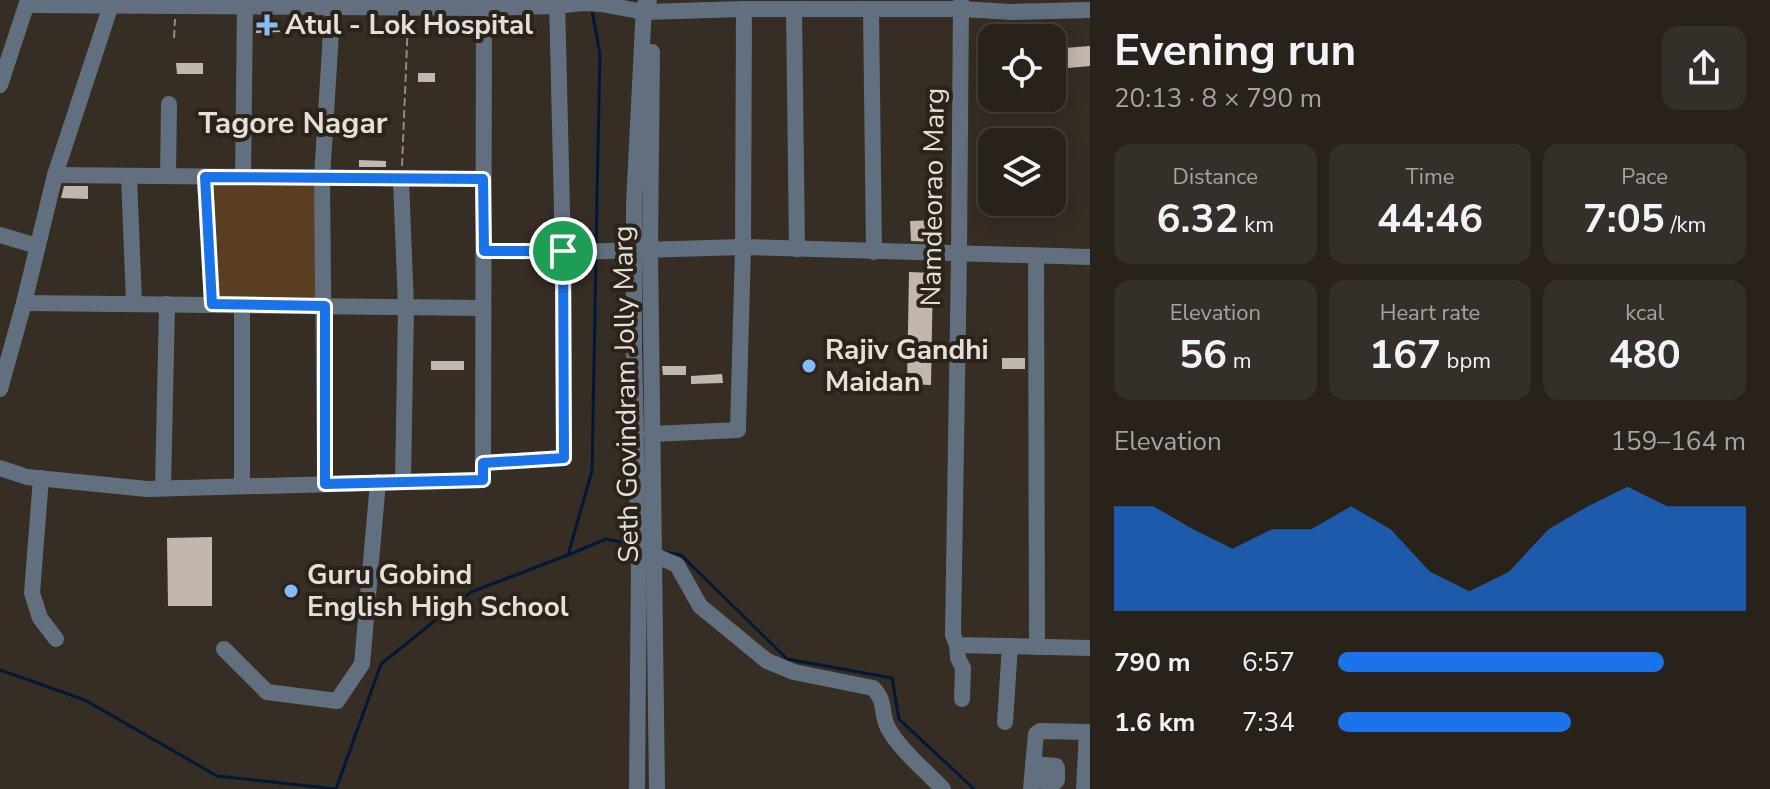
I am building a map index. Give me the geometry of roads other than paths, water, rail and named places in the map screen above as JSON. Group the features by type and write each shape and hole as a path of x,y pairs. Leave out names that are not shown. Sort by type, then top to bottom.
{"street":[{"path":"0,85 28,2 111,5 214,3 245,6 275,3 582,3 744,9 961,5 1011,12 1090,10"},
{"path":"325,484 322,178 333,3"},
{"path":"483,463 564,458 568,252 557,3"},
{"path":"0,468 27,477 147,489 483,480 484,4"},
{"path":"0,389 55,175 111,5"},
{"name":"Namdeorao Marg","path":"961,5 953,635 963,668 962,699"},
{"path":"243,177 245,6"},
{"name":"Seth Govindram Jolly Marg","path":"650,6 652,33 642,250 652,434 646,553 657,789"},
{"path":"652,434 738,430 744,9"},
{"path":"794,9 797,249"},
{"path":"871,9 874,252"},
{"path":"168,176 169,104"},
{"path":"55,175 483,179"},
{"path":"129,176 134,303"},
{"path":"205,177 212,304"},
{"path":"401,179 406,307 403,482"},
{"path":"0,235 37,246"},
{"path":"484,251 743,247 1090,257"},
{"path":"642,250 646,526"},
{"path":"1036,256 1037,647"},
{"path":"24,303 483,308"},
{"path":"163,488 167,304"},
{"path":"242,305 242,486"},
{"path":"41,478 32,593 40,618 56,639"},
{"path":"224,649 267,692 337,701 362,664 378,482"},
{"path":"637,789 646,553 677,565 700,606 767,661 794,672 873,688 881,696 887,725 901,745 943,789"},
{"path":"957,645 1090,648"},
{"path":"1005,722 1010,646"},
{"path":"1032,778 1036,734 1040,731 1089,732 1084,789"}],"waterway":[{"path":"592,11 600,54 596,246"},
{"path":"568,555 592,471 596,258"},
{"path":"0,670 85,700 217,776 336,789 381,664 471,592 606,539 635,545"},
{"path":"665,552 681,555 787,659 892,678 899,719 974,789"}],"place":[{"name":"Atul - Lok Hospital","path":"267,25"},
{"name":"Rajiv Gandhi Maidan","path":"809,366"},
{"name":"Guru Gobind English High School","path":"291,591"}],"district":[{"name":"Tagore Nagar","path":"293,123"}]}
